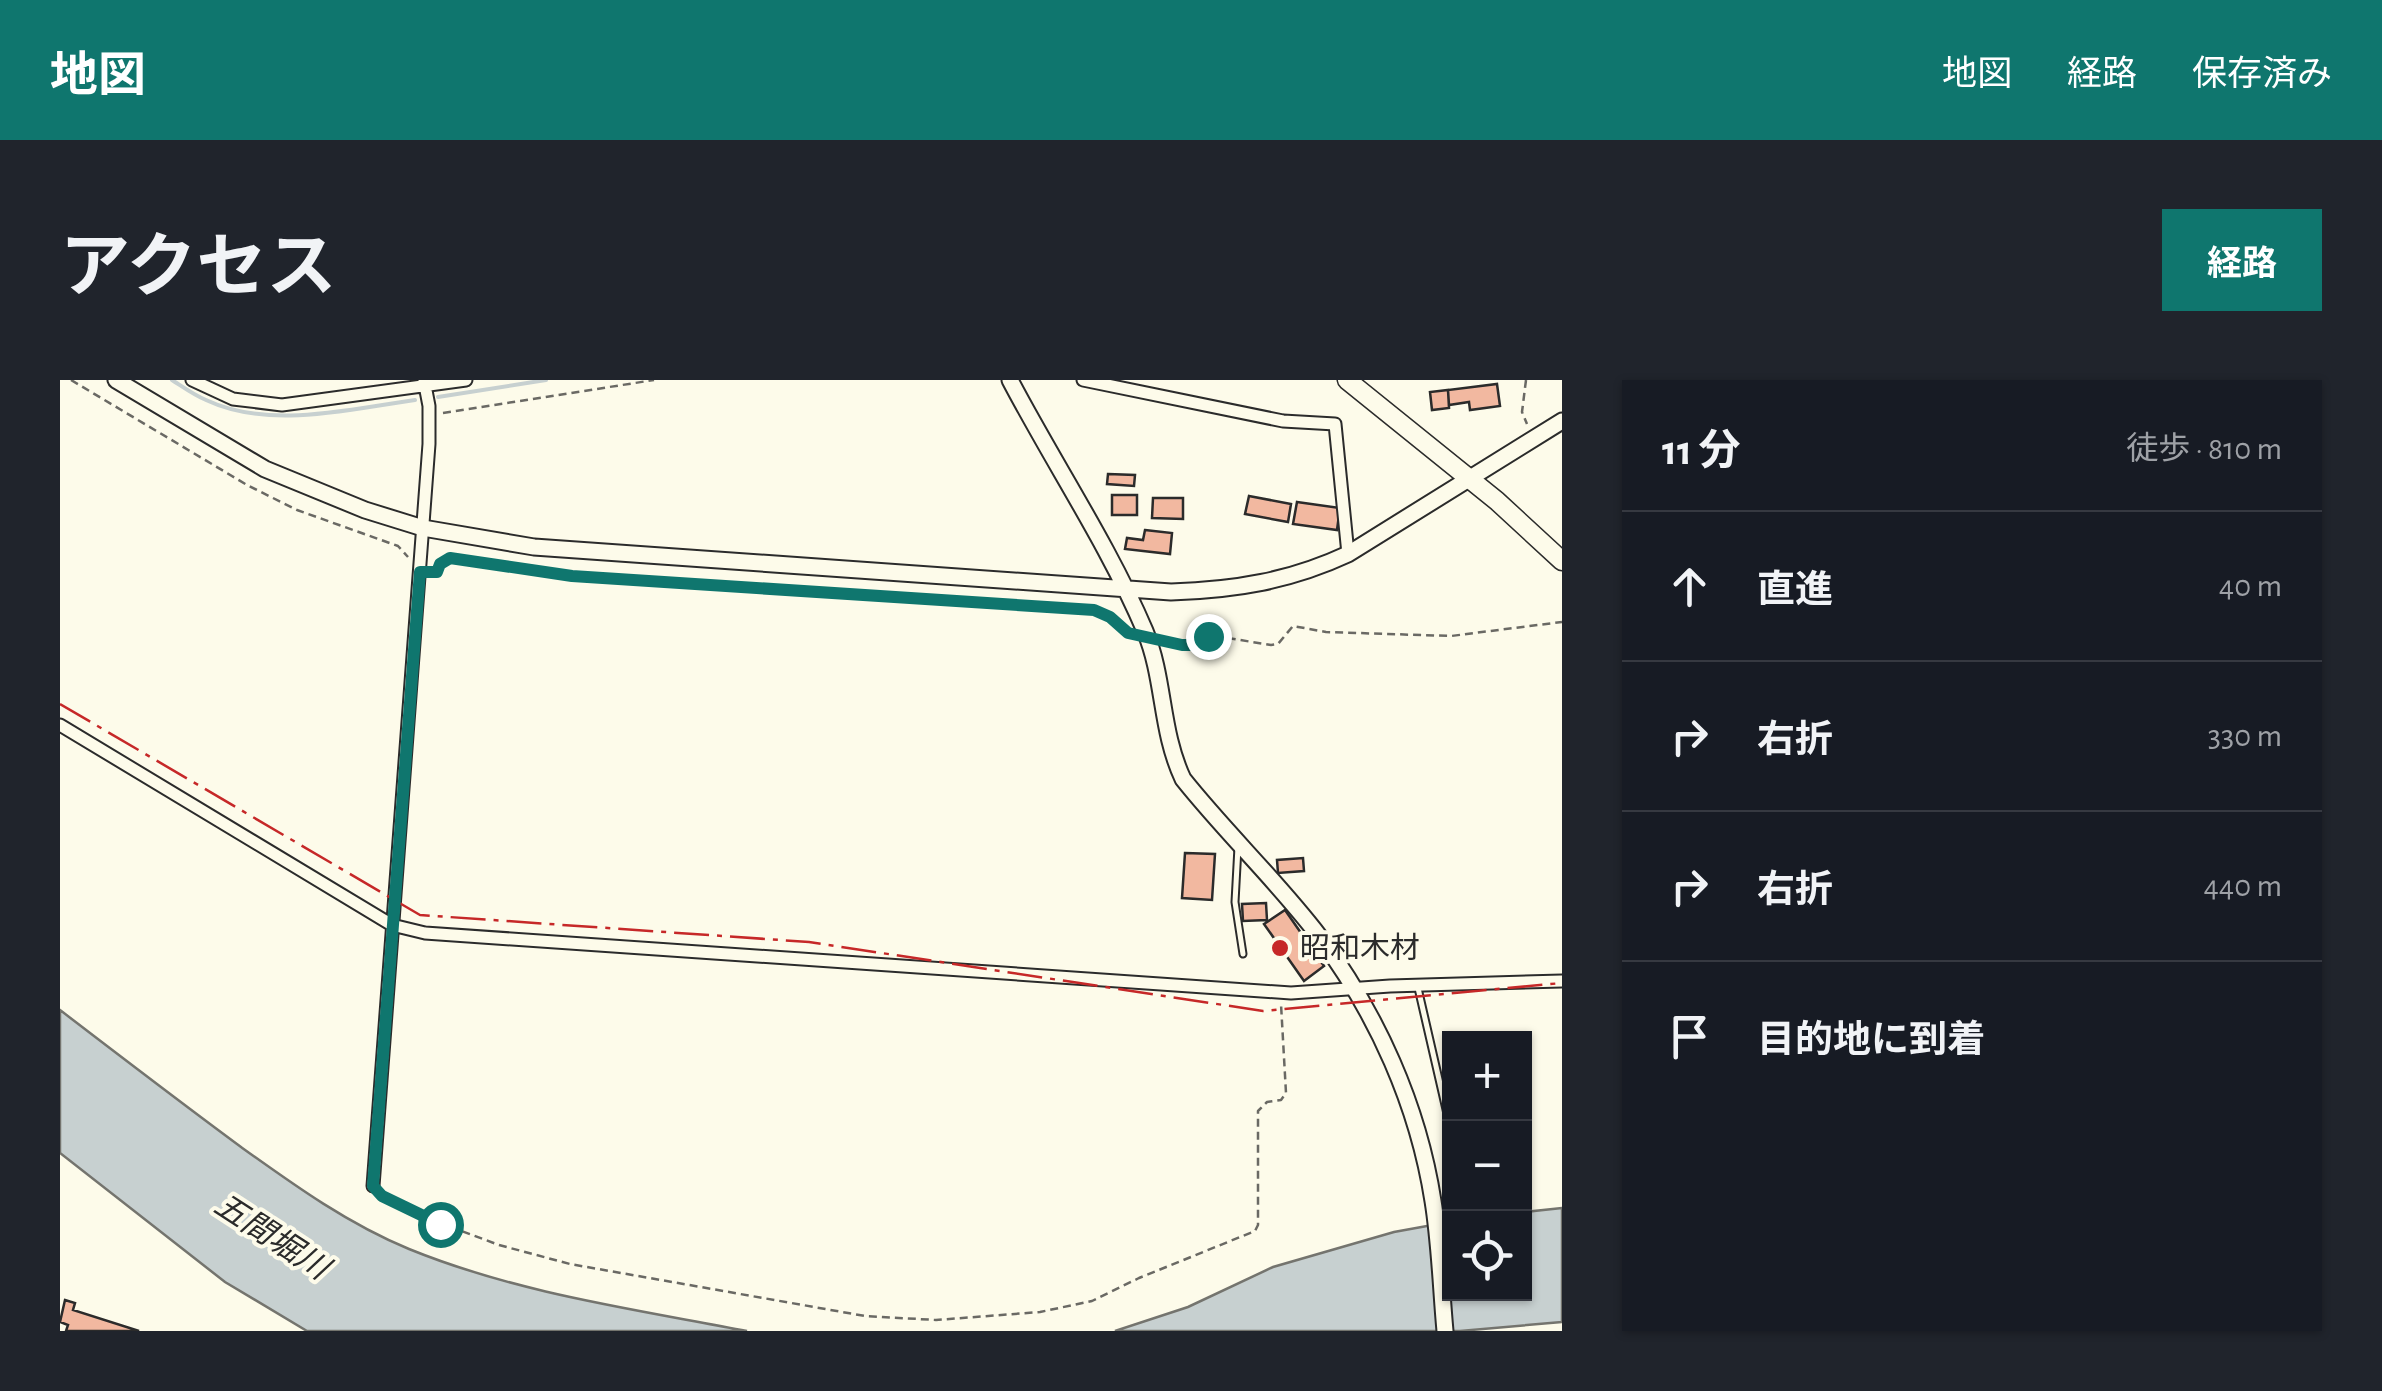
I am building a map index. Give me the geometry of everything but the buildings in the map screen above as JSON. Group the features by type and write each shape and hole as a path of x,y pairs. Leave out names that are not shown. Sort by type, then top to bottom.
{"main road":[{"path":"1347,380 1471,481 1562,562"}],"street":[{"path":"116,380 265,470 364,510 423,528 534,547 1126,590 1255,586 1318,568 1471,481 1562,421"},
{"path":"192,380 233,399 282,405 466,380"},
{"path":"1010,380 1126,590 1147,636 1173,757 1183,780 1320,937 1387,1048 1415,1118 1434,1205 1445,1331"},
{"path":"1084,380 1283,421 1335,424 1348,554"},
{"path":"373,1186 423,528 429,416 424,383"},
{"path":"60,725 392,925 445,934 1280,992 1562,981"}],"lane":[{"path":"1238,844 1234,902 1242,954"},
{"path":"1418,985 1449,1121"}],"path":[{"path":"71,380 248,485 298,510 398,546 408,558 410,571 437,572 440,564 450,558 572,576 1094,610 1110,617 1121,630 1182,645 1208,636 1278,644 1293,626 1326,632 1450,636 1562,622"},
{"path":"429,416 654,380"},
{"path":"1526,380 1522,412 1534,439"},
{"path":"373,1186 382,1196 440,1224 498,1245 570,1264 866,1316 936,1320 1040,1312 1092,1300 1255,1232 1258,1111 1267,1102 1281,1100 1286,1092 1280,992"}],"water":[{"name":"五間堀川","path":"60,1010 281,1175 386,1239 450,1264 533,1288 747,1331 307,1331 225,1282 60,1153"},
{"path":"1562,1208 1562,1322 1460,1331 1115,1331 1188,1307 1273,1267 1394,1232 1442,1223 1442,1301 1532,1301 1532,1211"}],"waterway":[{"path":"172,380 206,400 256,414 309,415 415,400"},
{"path":"438,397 546,380"}],"power":[{"path":"60,704 420,915 809,942 1263,1011 1562,983"}],"place":[{"name":"昭和木材","path":"1280,948"}],"route":[{"path":"440,1224 382,1196 373,1186 420,572 437,572 444,559 450,558 572,576 1094,610 1110,617 1128,633 1182,645 1198,643 1208,636"}]}
